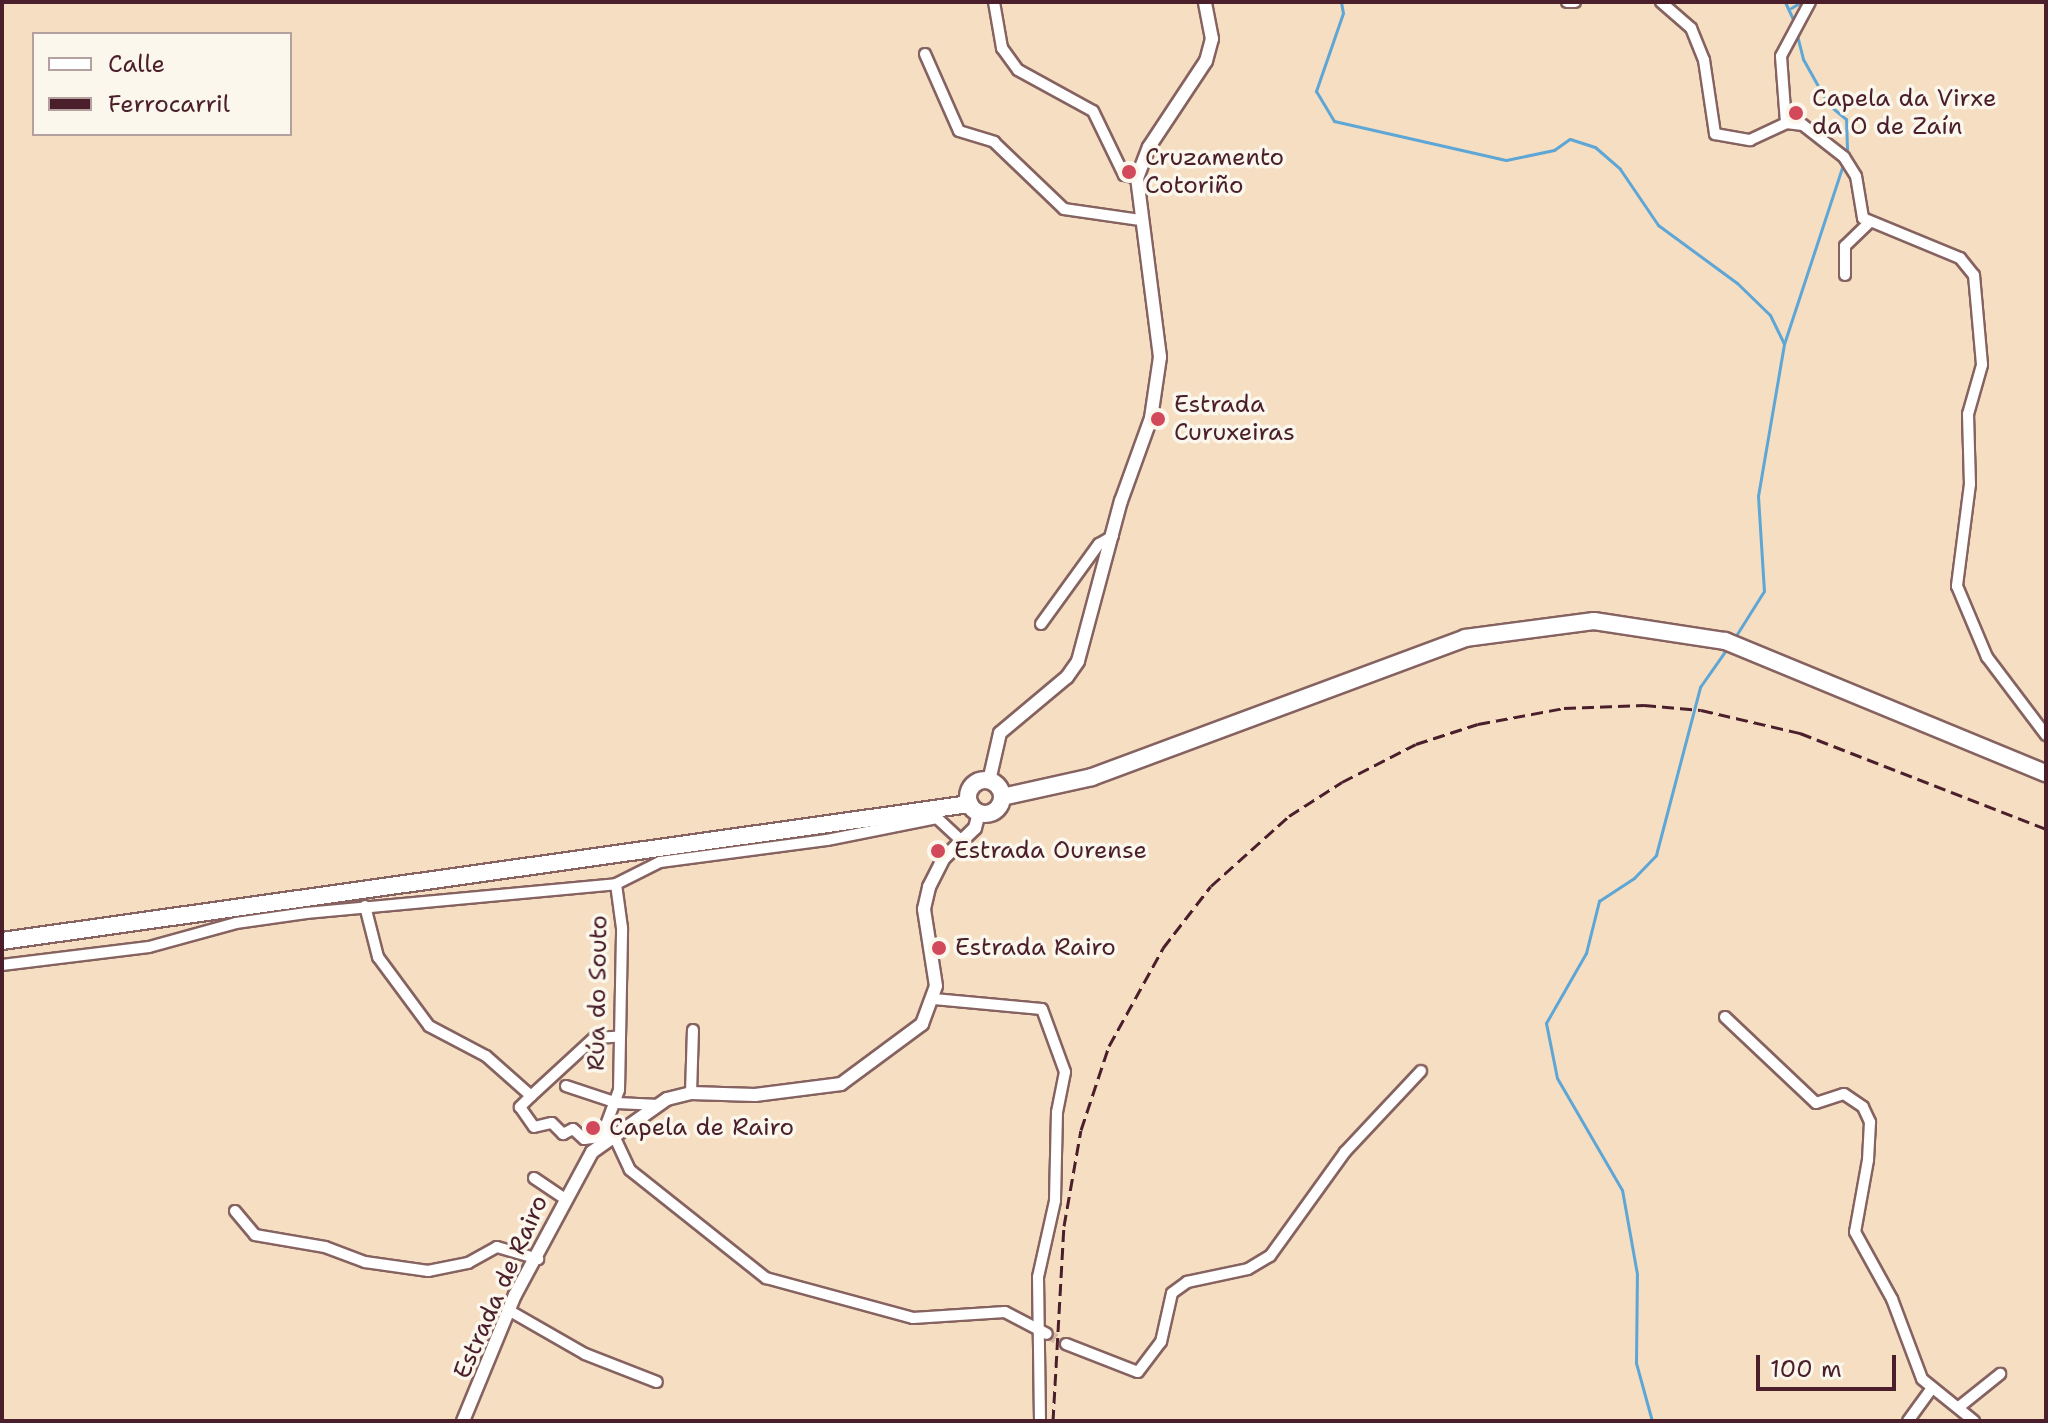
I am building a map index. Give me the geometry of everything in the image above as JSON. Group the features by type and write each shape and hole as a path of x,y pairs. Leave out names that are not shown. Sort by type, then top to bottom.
{"main road":[{"path":"1002,797 1092,777 1465,638 1594,621 1725,641 2046,773"},
{"path":"974,809 972,786 989,781 1002,797"},
{"path":"2,941 974,809 997,809 1002,797"}],"street":[{"path":"994,2 1002,48 1018,70 1093,111 1124,175 1137,178"},
{"path":"989,781 1000,733 1067,677 1078,661 1113,536 1151,418 1160,357 1137,178 1149,147 1206,61 1212,39 1205,2"},
{"path":"1567,2 1575,2"},
{"path":"1661,2 1691,28 1704,60 1709,119 1715,134 1750,140 1786,123 1803,125 1844,157 1856,176 1863,218 1946,251 1974,275 1982,365 1968,414 1970,484 1957,586 1987,657 2046,735"},
{"path":"1786,123 1781,56 1810,2"},
{"path":"925,54 959,131 994,142 1064,209 1140,220"},
{"path":"1845,275 1845,246 1870,222"},
{"path":"1041,624 1099,544 1113,536"},
{"path":"974,809 975,828 939,865 927,894 934,999 1042,1009 1065,1072 1057,1112 1055,1201 1040,1267 1036,1328 1040,1421"},
{"path":"2,965 110,948 149,947 236,923 365,906 616,884 660,862 827,840 937,818 962,841"},
{"name":"Rúa do Souto","path":"616,884 622,928 616,1037 617,1103"},
{"path":"365,906 378,957 429,1026 486,1056 531,1096"},
{"name":"Estrada de Rairo","path":"463,1421 510,1311 565,1199 600,1143 615,1138 659,1105 691,1093 755,1095 841,1084 916,1030 934,999"},
{"path":"1725,1017 1816,1103 1844,1094 1863,1107 1870,1122 1868,1160 1855,1232 1892,1299 1913,1361 1931,1389 1974,1421"},
{"path":"691,1093 693,1030"},
{"path":"616,1037 594,1038 520,1107 534,1127 552,1123 563,1134 573,1129 584,1139 600,1143 617,1103"},
{"path":"1066,1344 1138,1372 1161,1342 1172,1293 1187,1282 1248,1269 1270,1256 1345,1152 1421,1071"},
{"path":"566,1086 617,1103 659,1105"},
{"path":"615,1138 639,1178 766,1278 913,1318 1005,1312 1047,1334"},
{"path":"534,1178 565,1199"},
{"path":"235,1211 255,1235 325,1247 365,1262 428,1271 468,1263 497,1247 538,1259"},
{"path":"510,1311 585,1354 657,1382"},
{"path":"1959,1407 2000,1374"},
{"path":"1908,1421 1931,1389"}],"waterway":[{"path":"1341,2 1343,13 1316,91 1334,121 1506,160 1554,150 1570,139 1595,147 1620,169 1658,225 1737,283 1770,315 1784,344 1758,496 1764,591 1735,637"},
{"path":"1785,2 1795,23"},
{"path":"1791,8 1801,2"},
{"path":"1797,35 1803,59 1828,104 1846,119 1847,155"},
{"path":"1784,344 1844,162"},
{"path":"1652,1421 1636,1363 1637,1274 1622,1190 1557,1078 1546,1023 1586,953 1599,901 1634,878 1656,855 1700,687 1726,650"}],"tunnel":[{"path":"1047,1334 1066,1344"}],"railway":[{"path":"1053,1421 1064,1226 1081,1130 1109,1046 1163,948 1211,886 1289,816 1342,782 1416,744 1478,724 1564,708 1644,705 1701,710 1800,733 2046,829"}],"place":[{"name":"Capela da Virxe da O de Zaín","path":"1796,113"},
{"name":"Cruzamento Cotoriño","path":"1129,172"},
{"name":"Estrada Curuxeiras","path":"1158,419"},
{"name":"Estrada Ourense","path":"938,851"},
{"name":"Estrada Rairo","path":"939,948"},
{"name":"Capela de Rairo","path":"593,1128"}]}
